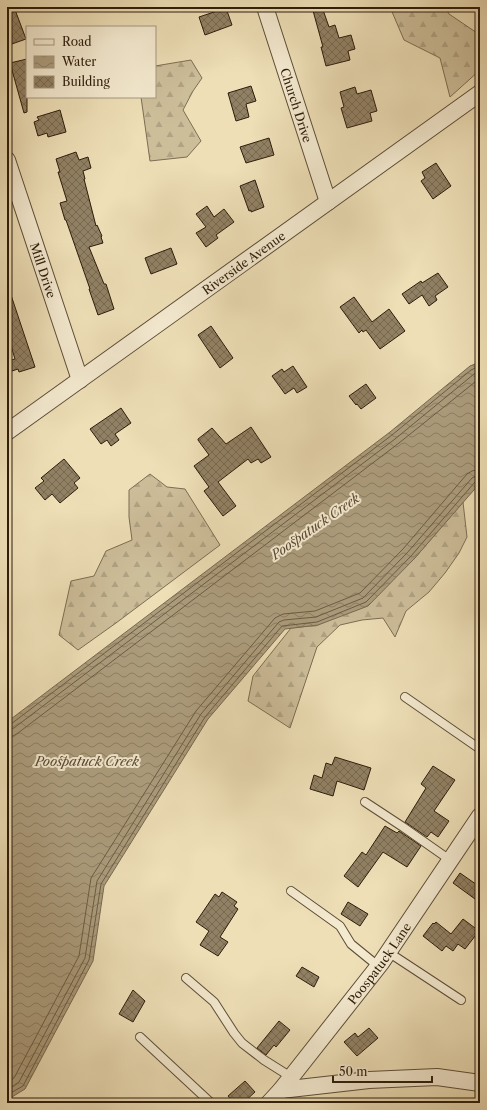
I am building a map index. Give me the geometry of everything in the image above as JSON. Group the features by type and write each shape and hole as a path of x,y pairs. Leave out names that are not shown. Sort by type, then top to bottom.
{"street":[{"name":"Church Drive","path":"265,7 328,202"},
{"name":"Riverside Avenue","path":"7,432 480,93"},
{"name":"Mill Drive","path":"7,160 80,380"},
{"name":"Poospatuck Lane","path":"268,1103 281,1090 378,966 480,816"},
{"path":"281,1090 369,1080 437,1077 480,1083"}],"lane":[{"path":"405,697 480,749"},
{"path":"366,802 450,860"},
{"path":"291,891 340,926 351,944 378,966"},
{"path":"388,952 461,1000"},
{"path":"186,978 214,1002 234,1033 242,1042 264,1060 291,1077"},
{"path":"140,1037 211,1103"}],"green space":[{"path":"390,7 445,7 449,14 480,35 480,70 450,97 440,58 404,40"},
{"path":"191,60 202,78 183,110 201,141 187,157 150,161 141,98 156,98 156,66"},
{"path":"150,474 167,487 185,489 220,545 78,650 59,635 71,581 94,576 106,551 132,540 129,517 129,490"},
{"path":"463,502 467,537 459,553 429,592 406,611 395,637 383,618 362,620 340,625 317,647 290,728 248,701 253,676 291,628 318,625 414,559"}],"water":[{"name":"Poospatuck Creek","path":"480,362 480,483 414,559 368,606 318,625 285,629 208,719 104,886 93,961 25,1089 7,1100 7,722 390,432 470,366"}],"building":[{"path":"7,7 14,7 26,39 9,45 7,38"},
{"path":"312,7 322,7 329,27 335,25 339,38 351,35 355,49 348,51 350,60 326,66 321,47 323,47"},
{"path":"226,8 232,25 205,35 199,17"},
{"path":"26,59 27,112 24,113 10,63"},
{"path":"251,86 256,101 246,104 249,117 236,121 228,93"},
{"path":"355,87 357,94 371,90 377,111 370,113 372,121 347,128 341,108 344,107 340,92"},
{"path":"60,110 66,132 48,137 47,133 38,136 34,122 39,120 37,117"},
{"path":"269,138 274,155 246,163 240,147"},
{"path":"76,152 79,160 88,157 91,168 83,171 84,179 96,226 97,225 102,236 103,243 89,247 104,284 106,284 114,309 98,315 60,203 67,201 58,172 60,172 56,159"},
{"path":"436,163 451,186 433,199 421,181 425,178 422,172"},
{"path":"255,180 264,207 251,212 251,210 249,211 240,186"},
{"path":"207,206 214,217 224,209 234,222 216,235 218,238 206,247 196,233 206,227 196,214"},
{"path":"171,248 177,264 151,274 145,258"},
{"path":"438,273 448,287 435,296 437,300 429,306 422,295 409,304 402,294 421,281 422,283"},
{"path":"9,289 35,367 19,372 18,369 12,371 8,361 15,359 7,333 7,290"},
{"path":"354,297 372,322 389,309 405,331 380,349 366,330 363,332 362,330 359,333 340,307"},
{"path":"211,326 233,358 220,368 198,335"},
{"path":"293,366 307,387 297,393 294,388 285,394 272,376 282,369 284,372"},
{"path":"366,384 376,398 361,409 349,396"},
{"path":"121,408 131,423 115,434 119,440 111,446 107,440 101,444 90,429"},
{"path":"251,427 271,457 261,463 258,459 251,463 248,459 218,482 236,506 223,516 204,491 209,487 194,466 209,455 198,439 212,428 226,444"},
{"path":"64,459 80,478 74,483 78,488 60,503 52,494 45,500 35,488 44,481 41,478"},
{"path":"335,757 371,768 364,790 337,781 333,796 310,789 314,775 322,778 326,763 332,765"},
{"path":"433,766 455,780 434,811 449,821 438,837 431,832 427,837 405,822 426,788 421,784"},
{"path":"385,826 397,833 399,831 421,846 407,867 383,852 358,887 344,876 362,852 366,855"},
{"path":"460,873 480,887 480,892 475,899 453,883"},
{"path":"222,892 237,902 234,906 238,909 220,937 228,942 218,956 200,945 209,931 196,922 215,894 219,897"},
{"path":"348,902 368,914 360,926 341,914"},
{"path":"463,919 479,931 465,949 458,944 453,951 446,946 442,951 423,936 433,923 434,924 436,922 451,934"},
{"path":"302,967 319,977 314,987 296,976"},
{"path":"133,990 145,1001 133,1022 119,1014"},
{"path":"279,1021 290,1030 276,1047 274,1045 266,1055 257,1048"},
{"path":"369,1028 378,1038 357,1056 344,1042 355,1033 358,1037"},
{"path":"245,1081 255,1092 243,1103 234,1103 228,1096"}]}
